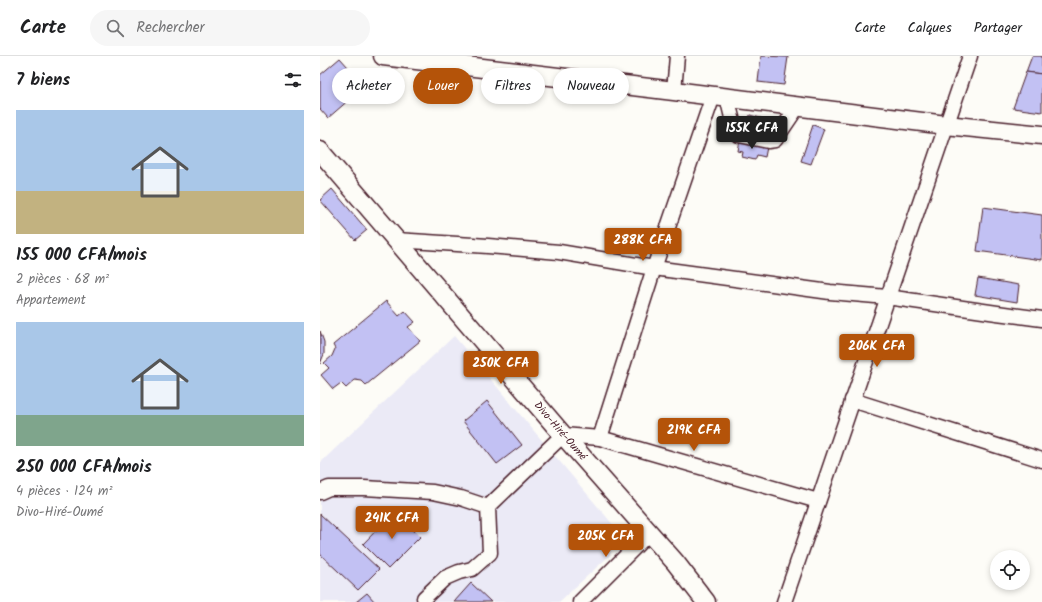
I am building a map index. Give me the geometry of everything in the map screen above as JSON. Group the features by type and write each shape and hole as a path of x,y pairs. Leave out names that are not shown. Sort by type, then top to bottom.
{"main road":[{"path":"383,56 1042,136"},
{"name":"Divo-Hiré-Oumé","path":"320,151 563,435 675,562 706,602"}],"street":[{"path":"674,91 677,56"},
{"path":"784,602 970,56"},
{"path":"720,96 735,130 739,135 768,141 775,140 798,106"},
{"path":"600,438 654,268 720,96"},
{"path":"396,240 559,252 654,268 830,292 887,297 997,314 1042,319"},
{"path":"852,400 1042,460"},
{"path":"424,598 446,578 472,569 490,553 488,506 563,435 600,438 818,501"},
{"path":"320,492 328,488 364,488 434,492 488,506"},
{"path":"580,602 649,533"}],"shaded area":[{"path":"454,336 615,527 610,555 559,602 320,602 320,463"}],"building":[{"path":"761,56 788,57 784,85 758,82"},
{"path":"1032,56 1042,56 1042,74 1026,72"},
{"path":"340,58 349,68 332,68 332,104 344,104 328,118 320,109 320,75"},
{"path":"1026,72 1042,74 1042,112 1013,108"},
{"path":"750,115 764,119 760,134 746,130"},
{"path":"813,125 824,129 811,164 801,161"},
{"path":"740,140 767,147 765,157 757,155 755,160 742,157 743,152 738,151"},
{"path":"332,189 367,230 355,240 320,200"},
{"path":"983,207 1042,215 1042,260 977,251"},
{"path":"978,278 1019,285 1017,302 975,295"},
{"path":"386,301 399,316 405,311 415,322 408,327 420,341 366,385 362,381 355,380 346,388 341,383 333,389 321,375 329,368 324,363 332,356 335,349 333,345"},
{"path":"320,331 324,342 324,354 320,364"},
{"path":"487,401 522,445 497,464 463,421"},
{"path":"395,511 420,537 388,569 363,544"},
{"path":"320,514 379,569 358,590 320,554"},
{"path":"471,583 491,602 454,602"},
{"path":"367,593 375,602 356,602"}]}
